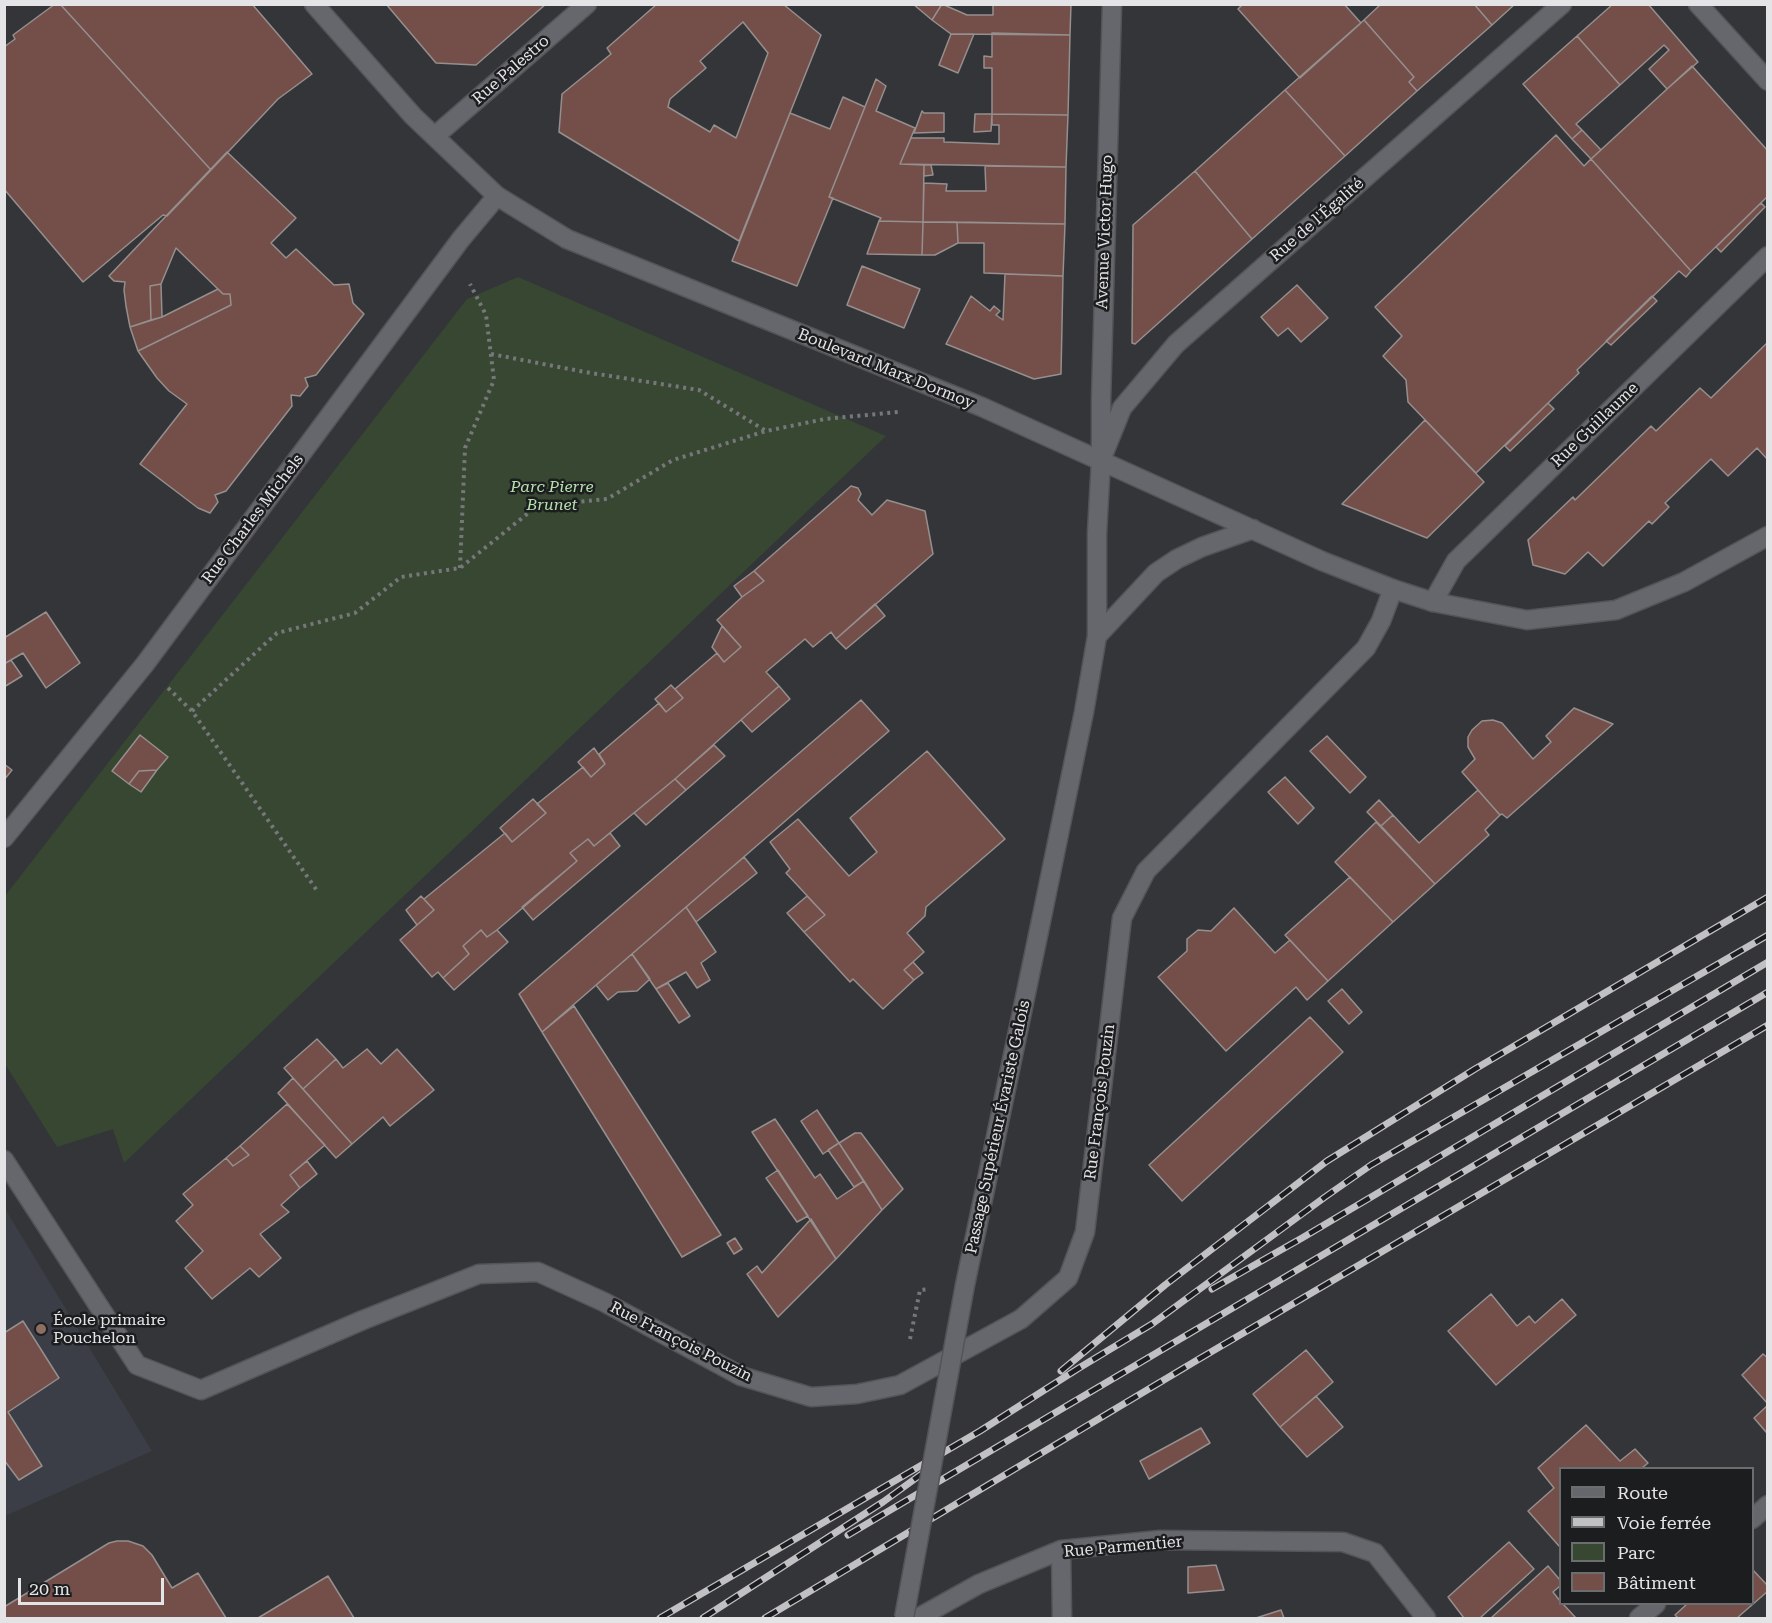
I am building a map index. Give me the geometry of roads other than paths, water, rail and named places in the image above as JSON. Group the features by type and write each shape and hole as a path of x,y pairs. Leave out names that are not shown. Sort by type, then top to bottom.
{"street":[{"name":"Boulevard Marx Dormoy","path":"314,4 413,116 497,196 567,239 982,407 1322,561 1393,589 1432,602 1527,620 1616,610 1684,582 1767,536"},
{"name":"Rue Palestro","path":"435,136 587,4"},
{"name":"Avenue Victor Hugo","path":"1101,460 1112,4"},
{"name":"Rue de l'Égalité","path":"1101,460 1122,408 1176,344 1562,4"},
{"path":"1698,4 1767,81"},
{"name":"Rue Charles Michels","path":"4,838 145,664 453,251 497,196"},
{"name":"Rue Guillaume","path":"1432,602 1456,561 1767,256"},
{"name":"Passage Supérieur Évariste Galois","path":"904,1618 965,1285 1084,712 1097,636 1097,532 1101,460"},
{"path":"1097,636 1156,573 1202,547 1253,529"},
{"name":"Rue François Pouzin","path":"4,1160 137,1365 201,1390 363,1320 479,1274 538,1272 604,1302 741,1376 811,1397 857,1394 900,1385 1021,1318 1068,1278 1084,1232 1122,918 1146,871 1366,648 1381,621 1393,589"},
{"path":"1754,1517 1767,1505"},
{"name":"Rue Parmentier","path":"918,1618 979,1584 1061,1550 1160,1540 1343,1542 1375,1553 1426,1618"},
{"path":"1061,1550 1062,1618"},
{"path":"1639,1618 1655,1605"}],"railway":[{"path":"1061,1371 1165,1285 1327,1161 1475,1069 1768,897"},
{"path":"660,1618 980,1431 1152,1324 1371,1165 1768,935"},
{"path":"1212,1289 1768,962"},
{"path":"848,1535 1768,992"},
{"path":"765,1618 1199,1359 1768,1025"},
{"path":"703,1618 883,1502 923,1473"}],"place":[{"name":"École primaire Pouchelon","path":"41,1329"}],"park label":[{"name":"Parc Pierre Brunet","path":"552,496"}]}
